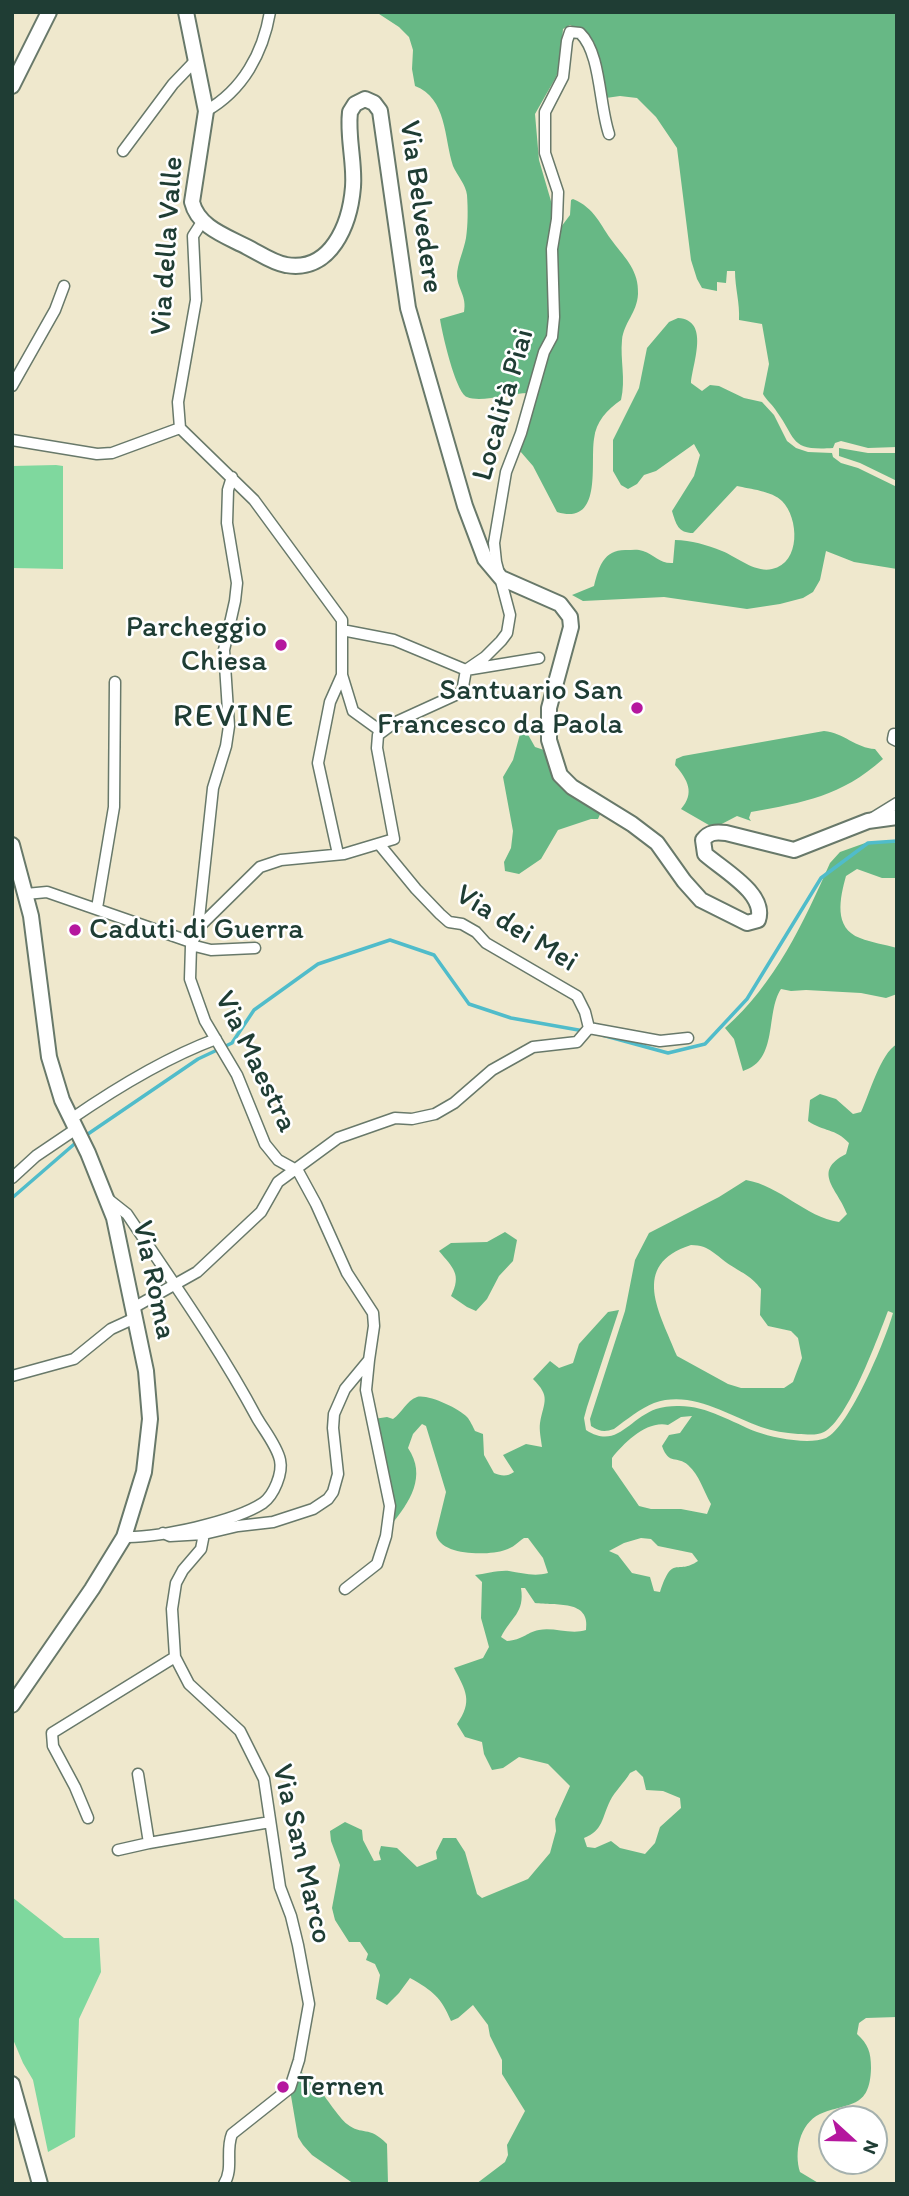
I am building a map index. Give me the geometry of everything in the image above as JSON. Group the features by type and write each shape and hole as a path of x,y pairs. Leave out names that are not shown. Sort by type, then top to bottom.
{"street":[{"path":"12,86 49,12"},
{"name":"Via della Valle","path":"180,428 180,391 197,300 193,236 202,222 195,214 192,201 206,111 186,12"},
{"path":"206,111 227,97 251,67 262,46 270,12"},
{"name":"Località Piai","path":"501,578 494,543 506,472 522,433 544,352 552,337 552,250 558,192 545,153 545,112 563,77 570,32 580,33 589,42 609,134"},
{"path":"123,151 173,84 196,60"},
{"name":"Via Belvedere","path":"202,222 285,265 307,266 320,260 341,235 350,205 353,185 350,112 355,104 365,100 374,103 380,111 408,307 466,506 485,559 501,578"},
{"path":"12,386 55,310 64,286"},
{"path":"12,440 97,454 112,453 180,428 254,500 342,620 342,675 353,711 382,732"},
{"name":"Via Maestra","path":"232,477 228,491 227,523 237,583 224,650 229,726 213,788 198,928 191,944 190,979 201,1013 237,1075 265,1143 278,1160 295,1169 316,1204 347,1273 373,1313 374,1326 366,1390 390,1506 386,1536 377,1564 345,1589"},
{"path":"198,928 260,867 281,860 344,854 394,839 377,739 382,732 423,709 462,692 466,670 485,657 507,633 510,615 501,578"},
{"path":"501,578 560,604 570,617 571,627 549,708 549,740 560,775 572,787 632,824 657,843 701,900 747,923 758,920 761,912 759,902 748,889 705,854 703,840 707,834 726,833 793,850 868,821 897,803"},
{"path":"342,630 394,640 466,670 539,658"},
{"path":"338,854 318,763 330,702 342,675"},
{"path":"97,908 114,807 115,682"},
{"path":"868,821 897,817"},
{"name":"Via Roma","path":"12,845 15,867 26,894 34,937 48,1057 54,1080 114,1218 146,1371 150,1419 145,1472 124,1537 92,1590 12,1705"},
{"name":"Via dei Mei","path":"379,845 415,889 449,922 462,924 476,932 486,943 577,996 586,1012 587,1030"},
{"path":"26,894 47,892 211,950 255,948"},
{"path":"12,1376 74,1359 111,1329 197,1272 261,1212 278,1182 338,1138 395,1118 412,1119 435,1115 464,1095 492,1070 533,1047 578,1042 587,1030 660,1041 688,1038"},
{"path":"12,1178 75,1127 96,1102 183,1052 218,1042"},
{"path":"107,1198 127,1214 213,1341 280,1460 278,1479 265,1502 238,1514 163,1533 141,1538 124,1537"},
{"path":"163,1533 170,1536 204,1534 279,1520 313,1509 328,1499 338,1474 334,1414 345,1389 369,1360"},
{"name":"Via San Marco","path":"204,1534 201,1549 183,1570 174,1591 172,1609 175,1657 189,1684 240,1731 264,1779 280,1887 291,1916 309,2004 299,2060 290,2088 232,2134 229,2173 224,2184"},
{"path":"88,1818 53,1746 52,1733 175,1657"},
{"path":"138,1774 149,1843"},
{"path":"118,1850 270,1822"},
{"path":"12,2084 40,2184"}],"green space":[{"path":"376,12 897,12 897,447 868,448 841,441 835,443 833,448 808,447 801,445 792,436 763,394 769,364 762,324 739,320 735,271 727,271 726,283 717,282 717,291 702,288 697,279 691,260 677,148 656,117 637,98 606,98 594,42 589,35 570,25 563,29 560,66 556,77 535,114 539,160 553,208 550,333 534,366 528,393 480,399 467,397 454,374 440,319 464,312 457,276 467,233 466,191 453,166 439,109 425,92 415,86 413,50 409,37"},
{"path":"573,199 592,212 627,260 634,272 638,294 622,340 621,400 607,412 597,427 588,502 582,510 572,514 557,512 533,466 520,451 547,351 558,231 570,215"},
{"path":"678,318 694,326 697,334 691,383 702,391 710,385 719,386 744,398 762,402 774,415 787,441 796,448 808,452 832,453 841,463 858,468 897,487 897,569 854,562 826,551 820,580 813,592 803,598 780,604 747,609 664,597 583,601 572,595 594,586 604,560 619,550 641,550 673,563 675,540 687,541 716,549 753,567 766,570 781,565 792,549 792,518 782,501 767,493 737,486 693,533 678,527 672,511 694,476 700,455 694,444 656,471 644,475 637,484 628,489 621,485 613,471 613,440 639,388 647,348 669,322"},
{"path":"839,448 868,453 897,453 897,481 839,456"},
{"path":"12,466 63,466 63,569 12,568"},
{"path":"526,731 535,747 547,751 601,812 598,819 558,830 541,859 519,874 505,871 504,862 511,848 513,831 503,777 513,760 520,734"},
{"path":"824,731 875,749 883,759 837,790 805,801 751,812 751,821 737,816 714,828 681,809 689,792 686,781 675,765 676,759"},
{"path":"868,842 897,843 897,878 882,878 857,869 846,876 841,903 842,920 851,933 860,938 897,948 897,994 886,998 861,993 781,989 773,1010 767,1047 754,1065 743,1071 734,1039 725,1028 743,1011 773,972 799,930 830,863 840,852"},
{"path":"897,1044 897,2017 866,2018 859,2023 857,2034 866,2045 870,2057 870,2082 867,2091 862,2098 847,2105 818,2105 818,2115 803,2132 798,2148 800,2172 820,2184 476,2184 505,2162 508,2155 507,2145 525,2111 502,2074 502,2060 490,2036 488,2025 473,2005 451,2021 435,1995 410,1978 387,2005 376,1999 380,1975 375,1964 366,1960 368,1954 360,1942 349,1942 335,1920 332,1908 340,1865 330,1831 345,1822 362,1830 363,1840 374,1861 381,1860 381,1846 397,1848 417,1867 437,1859 436,1852 443,1838 456,1838 465,1852 477,1894 482,1898 528,1879 550,1853 556,1831 555,1819 570,1786 548,1764 519,1757 503,1768 492,1770 484,1754 482,1742 465,1737 457,1724 465,1709 466,1696 454,1668 483,1658 489,1647 481,1618 482,1582 475,1575 505,1571 533,1575 548,1573 543,1558 528,1538 508,1549 487,1553 454,1550 439,1541 436,1533 446,1492 426,1426 422,1424 413,1434 408,1448 416,1469 414,1488 391,1525 393,1498 374,1419 393,1419 417,1397 443,1402 463,1413 475,1431 483,1434 484,1455 494,1473 504,1476 511,1474 514,1472 503,1455 526,1444 542,1447 540,1426 544,1395 533,1379 550,1361 559,1368 573,1363 579,1344 608,1312 619,1310 587,1407 584,1418 586,1430 606,1437 622,1431 656,1409 688,1406 773,1436 801,1441 826,1438 835,1431 855,1401 875,1361 893,1313 888,1311 861,1377 843,1412 824,1432 798,1434 770,1430 709,1406 682,1400 654,1403 608,1431 591,1426 590,1419 625,1311 635,1260 649,1233 746,1180 771,1188 815,1214 839,1222 847,1214 829,1174 830,1167 846,1154 849,1143 839,1135 808,1121 810,1100 820,1094 836,1099 853,1114 861,1112 885,1056","holes":["691,1245 703,1247 747,1276 761,1289 760,1315 768,1326 791,1331 798,1338 802,1358 793,1382 784,1388 741,1388 728,1384 677,1356 658,1307 654,1292 655,1278 660,1265 672,1254","692,1416 680,1433 669,1435 662,1446 667,1456 684,1462 696,1474 711,1504 707,1514 639,1506 612,1467 612,1458 644,1429 660,1424 668,1425 681,1417","641,1538 651,1539 658,1546 692,1553 698,1561 672,1569 660,1592 654,1591 650,1577 632,1573 618,1555 609,1551","521,1588 525,1588 535,1603 577,1609 583,1613 586,1630 539,1630 507,1641 501,1637 519,1609","636,1770 643,1777 646,1790 663,1791 680,1798 681,1808 660,1827 655,1843 645,1854 620,1848 611,1841 595,1848 587,1847 584,1838 595,1832 612,1797 630,1773"]},
{"path":"505,1232 517,1240 513,1261 499,1276 487,1299 476,1311 451,1296 456,1277 452,1267 439,1251 451,1243 487,1242"},
{"path":"12,1897 64,1938 99,1938 101,1972 79,2019 75,2137 48,2152 33,2080 12,2037"},
{"path":"300,2070 347,2124 357,2130 370,2132 387,2144 388,2184 354,2184 312,2155 303,2145 298,2137 290,2090"}],"waterway":[{"path":"602,1035 668,1053 705,1044 747,999 821,878 868,843 897,841"},
{"path":"85,1136 198,1059 232,1043 254,1010 318,964 390,940 434,955 469,1004 511,1018 584,1031"},
{"path":"12,1198 79,1140"}],"place":[{"name":"Parcheggio Chiesa","path":"281,645"},
{"name":"Santuario San Francesco da Paola","path":"637,708"},
{"name":"Caduti di Guerra","path":"75,930"},
{"name":"Ternen","path":"283,2087"}],"district":[{"name":"REVINE","path":"234,718"}]}
